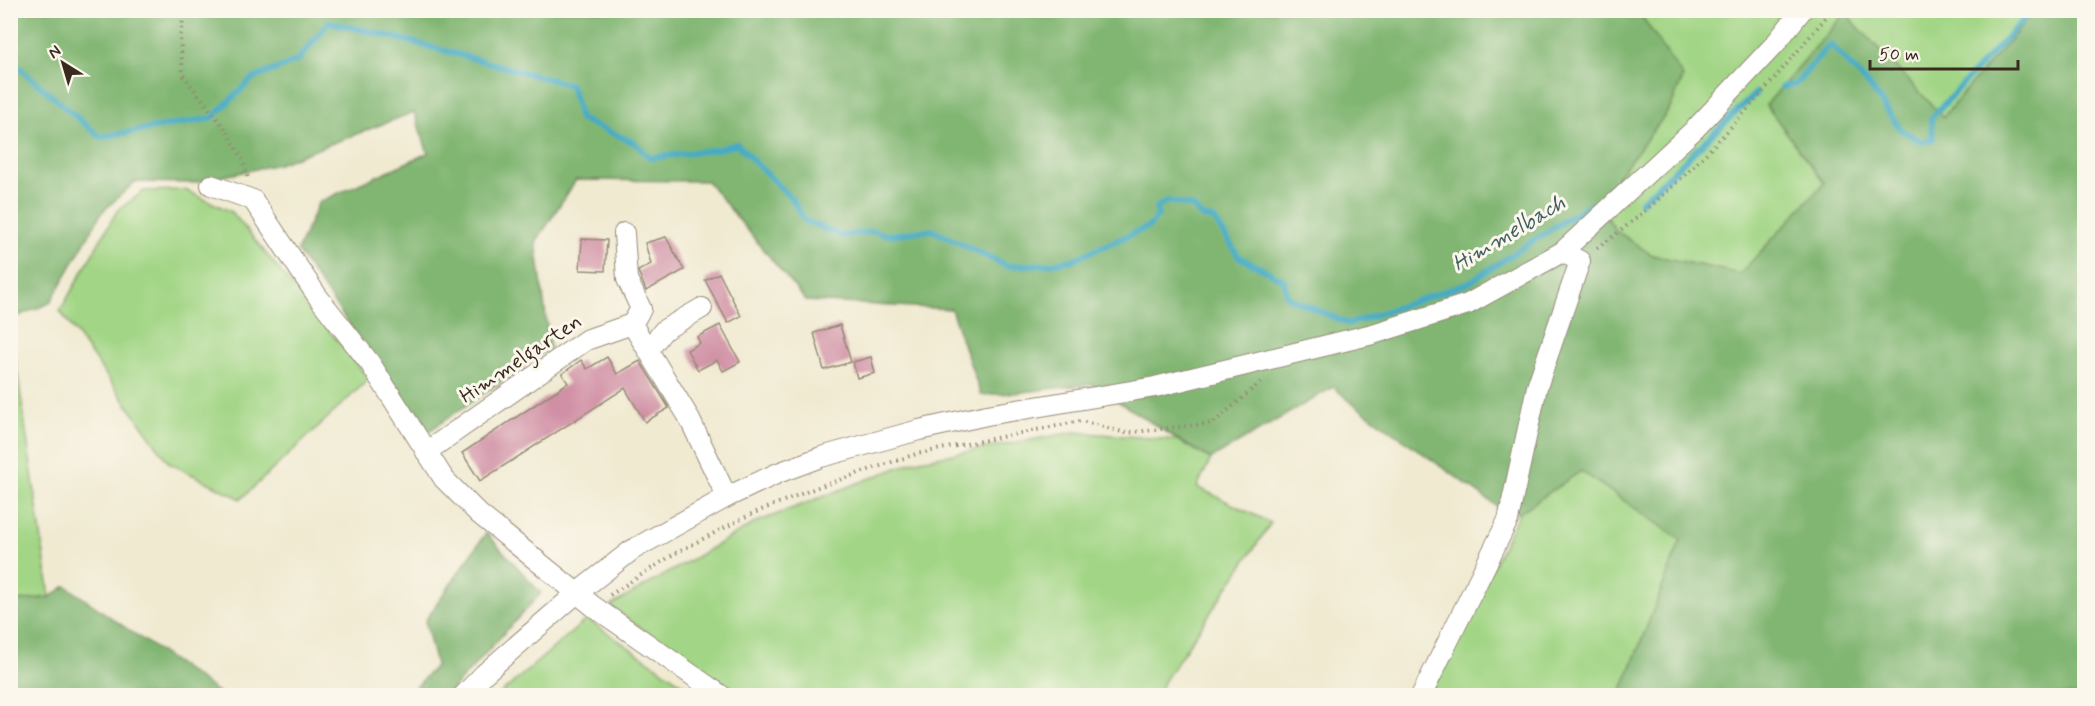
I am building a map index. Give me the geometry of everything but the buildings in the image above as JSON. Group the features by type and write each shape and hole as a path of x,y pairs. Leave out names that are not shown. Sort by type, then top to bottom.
{"street":[{"path":"464,696 484,674 577,593 632,550 727,497 778,473 821,457 919,430 987,415 1155,387 1372,334 1468,304 1562,252 1695,129 1775,45 1802,10"},
{"path":"211,185 253,200 318,297 370,363 444,479 479,514 577,593 722,696"},
{"path":"624,233 627,279 641,309 632,324 688,416 727,497"},
{"path":"1421,696 1508,520 1537,387 1580,261 1562,252"},
{"path":"649,349 664,330 702,308"},
{"name":"Himmelgarten","path":"426,452 586,340 632,324"}],"path":[{"path":"185,10 180,38 183,75 225,129 243,159 253,200"}],"green space":[{"path":"11,11 1638,11 1683,77 1669,110 1598,202 1615,230 1652,255 1740,274 1824,183 1766,105 1845,13 1943,117 2035,11 2084,11 2084,695 1620,695 1681,540 1581,471 1519,513 1504,511 1333,387 1211,459 1091,384 981,395 951,309 806,301 707,181 576,180 536,242 550,348 426,433 297,251 319,202 428,153 414,112 278,164 193,183 135,182 102,212 50,303 11,319"},
{"path":"1638,11 2035,11 1943,117 1845,13 1767,105 1825,183 1740,274 1652,255 1615,230 1598,202 1669,110 1683,78"},
{"path":"185,190 232,212 369,379 241,499 169,463 60,311 117,211 144,191"},
{"path":"10,321 50,597 11,602 10,602"},
{"path":"1074,432 1177,440 1211,459 1197,487 1271,523 1156,695 735,695 610,606 757,522 915,461"},
{"path":"1581,471 1681,540 1620,695 1429,696 1519,513"},
{"path":"486,533 541,593 447,695 409,695 436,665 425,621"},
{"path":"66,586 222,695 11,695 11,602 50,597"},
{"path":"587,619 699,695 499,695"}],"waterway":[{"name":"Himmelbach","path":"1782,87 1796,84 1830,44 1872,89 1901,130 1922,142 1933,139 1931,118 2034,10"},
{"name":"Himmelbach","path":"215,115 252,79 298,60 329,22 571,85 580,119 635,143 650,158 719,149 737,144 792,199 804,220 841,236 874,231 887,235 932,230 1007,266 1050,264 1072,260 1150,226 1158,215 1156,208 1167,201 1192,206 1202,217 1214,219 1239,257 1284,280 1287,297 1349,324 1468,283 1590,204"},
{"name":"Himmelbach","path":"10,60 100,137 212,118"},
{"name":"Himmelbach","path":"1641,202 1756,93"}]}
